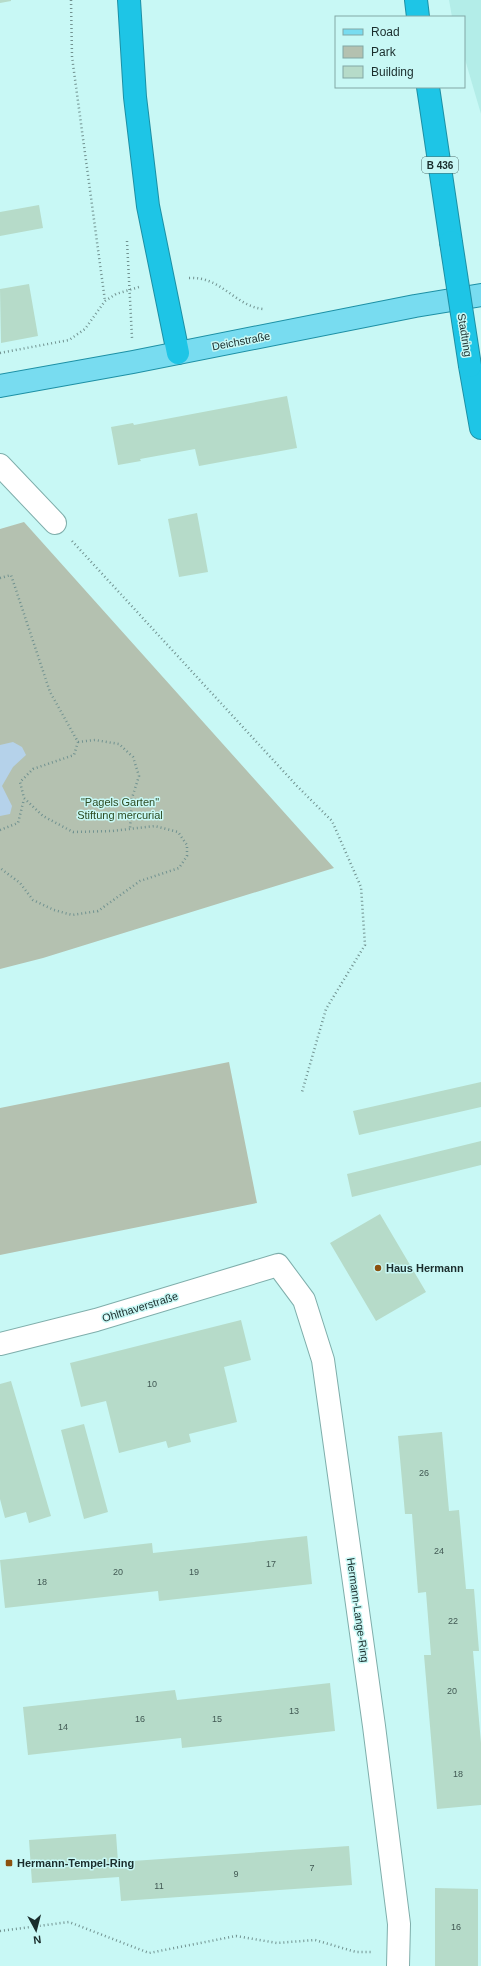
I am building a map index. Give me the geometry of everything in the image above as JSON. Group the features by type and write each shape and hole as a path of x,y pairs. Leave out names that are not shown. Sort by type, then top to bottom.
{"highway":[{"path":"129,0 135,97 148,206 178,353"},
{"path":"416,0 418,16"},
{"name":"Stadtring","path":"428,88 470,366 481,428"}],"main road":[{"name":"Deichstraße","path":"0,386 178,353 415,306 481,295"}],"street":[{"path":"0,465 55,522"},
{"name":"Ohlthaverstraße","path":"0,1344 96,1320 278,1265"},
{"name":"Hermann-Lange-Ring","path":"278,1265 304,1300 323,1360 374,1726 398,1924 398,1959"}],"path":[{"path":"71,0 72,57 105,301"},
{"path":"0,353 69,340 85,329 105,301 116,294 162,280 204,279 219,285 249,305 265,309"},
{"path":"55,522 296,786 332,821 361,887 365,945 326,1009 302,1092"},
{"path":"0,578 11,575 50,692 78,742 74,755 33,769 20,782 24,798 18,823 0,830"},
{"path":"78,742 95,740 119,744 133,757 139,776 132,798 130,829"},
{"path":"0,868 20,883 33,900 54,910 72,915 98,911 140,881 179,868 187,856 187,845 178,832 155,826 112,831 73,832 43,816 24,798"},
{"path":"0,1931 70,1922 149,1953 236,1936 277,1942 316,1940 356,1952 398,1959"}],"shaded area":[{"path":"449,0 481,0 481,114 465,59 465,16 452,16"}],"green space":[{"name":"\"Pagels Garten\" Stiftung mercurial","path":"24,522 334,868 43,958 0,969 0,529"},
{"path":"229,1062 257,1203 0,1255 0,1108"}],"water":[{"path":"13,742 22,747 26,755 13,767 2,786 12,806 10,814 0,816 0,745"}],"building":[{"path":"0,0 11,0 11,1 0,3"},
{"path":"39,205 43,228 0,236 0,212"},
{"path":"29,284 38,336 1,343 0,289"},
{"path":"287,396 297,448 199,466 195,449 140,459 141,461 118,465 111,427 133,423 134,425"},
{"path":"197,513 208,572 179,577 168,519"},
{"path":"481,1082 481,1107 359,1135 353,1111"},
{"path":"481,1141 481,1165 352,1197 347,1174"},
{"name":"Haus Hermann","path":"380,1214 426,1292 376,1321 330,1243"},
{"path":"241,1320 251,1360 224,1367 237,1422 189,1434 191,1442 168,1448 166,1441 119,1453 106,1401 81,1407 70,1363"},
{"path":"11,1381 51,1516 29,1523 26,1512 5,1518 0,1499 0,1384"},
{"path":"84,1424 108,1512 84,1519 61,1430"},
{"path":"442,1432 449,1511 459,1510 466,1589 474,1589 479,1651 473,1651 481,1743 481,1805 437,1809 424,1655 431,1655 426,1592 418,1593 412,1514 405,1514 398,1436"},
{"path":"307,1536 312,1584 159,1601 158,1591 5,1608 0,1560 152,1543 153,1553"},
{"path":"330,1683 335,1731 182,1748 181,1738 28,1755 23,1707 175,1690 177,1700"},
{"path":"116,1834 118,1862 349,1846 352,1885 121,1901 119,1877 32,1883 29,1840"},
{"path":"435,1888 478,1889 478,1966 435,1966"}],"place":[{"name":"Haus Hermann","path":"378,1268"},
{"name":"Hermann-Tempel-Ring","path":"9,1863"}]}
